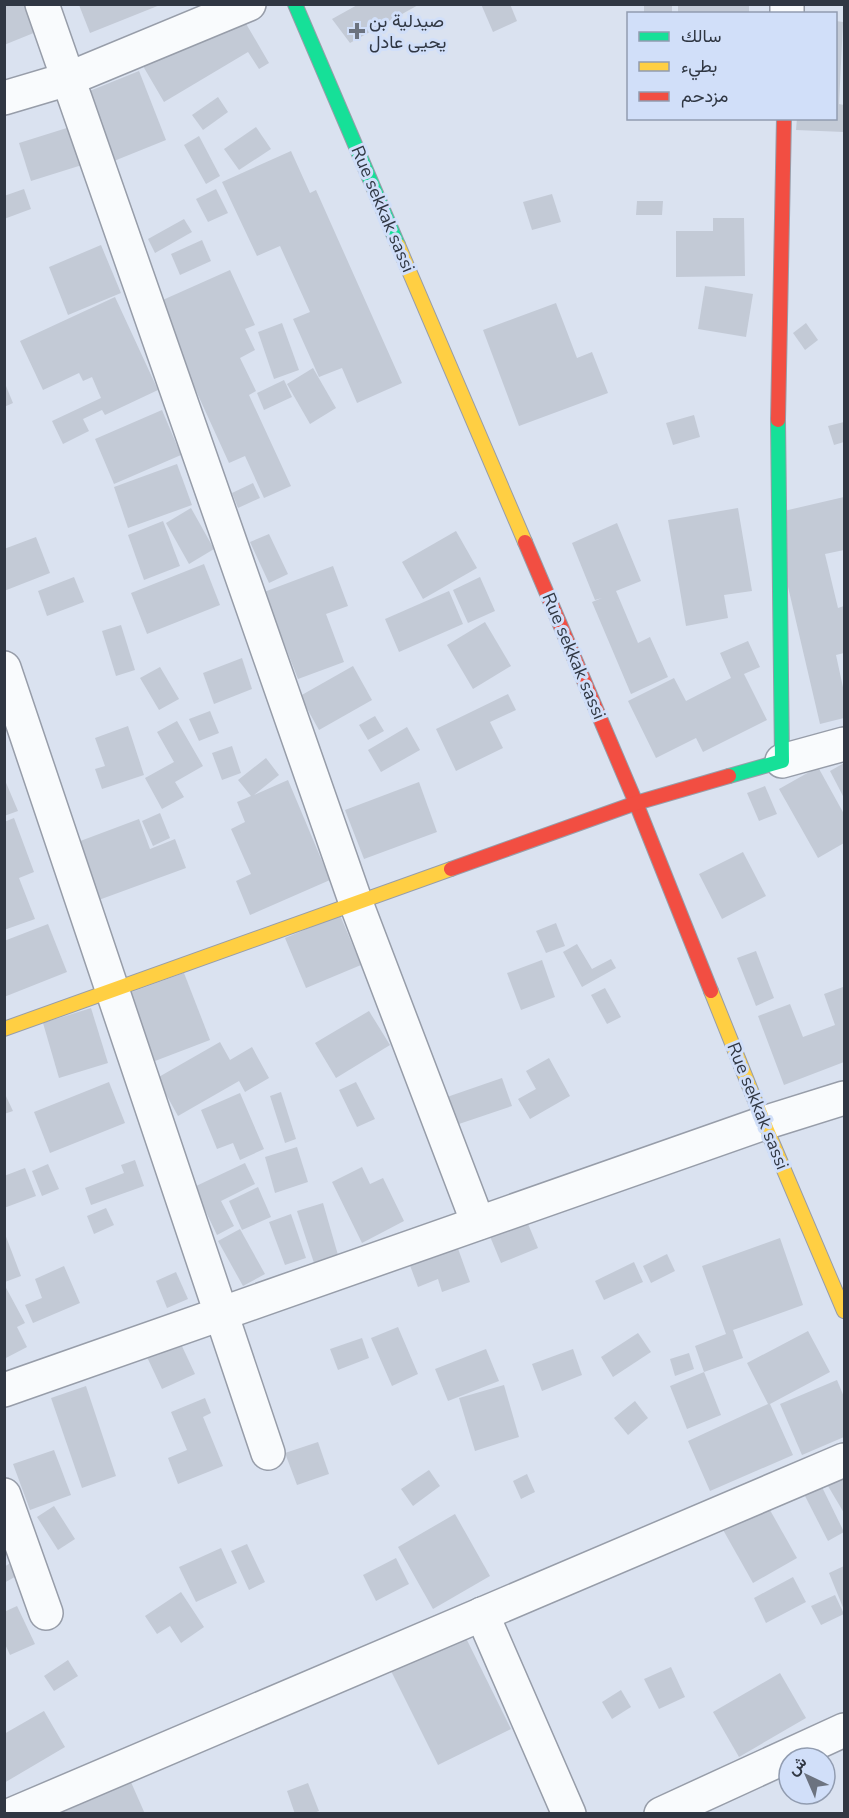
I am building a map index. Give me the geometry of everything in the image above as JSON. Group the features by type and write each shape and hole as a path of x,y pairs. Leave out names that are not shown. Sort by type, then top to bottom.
{"street":[{"path":"42,4 356,903 477,1223"},
{"path":"4,98 68,78 249,4"},
{"name":"Rue sekkak sassi","path":"296,4 636,803 764,1123 844,1311"},
{"path":"782,761 778,395 784,120"},
{"path":"4,668 114,989 268,1453"},
{"path":"4,1029 636,803 844,744"},
{"path":"4,1390 764,1123 844,1098"},
{"path":"13,1814 844,1460"},
{"path":"4,1495 46,1613"},
{"path":"482,1614 569,1814"},
{"path":"661,1814 844,1730"}],"building":[{"path":"4,4 31,4 41,30 4,45"},
{"name":"صيدلية بن يحيى عادل","path":"359,4 420,4 350,43 332,19"},
{"path":"481,4 510,4 517,21 493,32"},
{"path":"644,4 672,4 672,12 644,12"},
{"path":"678,4 749,4 749,12 678,12"},
{"path":"79,5 160,5 90,33"},
{"path":"238,10 269,63 259,69 248,52 164,102 143,66"},
{"path":"837,21 843,22 839,104 844,105 844,132 796,130 797,120 837,120"},
{"path":"139,71 166,140 114,161 87,92"},
{"path":"218,97 228,112 203,130 192,115"},
{"path":"70,127 82,165 31,181 19,143"},
{"path":"256,127 271,149 239,170 224,149"},
{"path":"199,136 220,176 206,184 184,145"},
{"path":"291,151 310,193 316,190 402,383 357,403 342,368 319,377 293,319 310,312 280,246 257,256 222,182"},
{"path":"24,189 31,209 4,219 4,196"},
{"path":"216,189 228,213 208,222 196,199"},
{"path":"552,194 561,222 532,230 523,202"},
{"path":"637,201 663,201 662,215 636,215"},
{"path":"713,218 744,218 745,276 676,277 676,231 713,231"},
{"path":"184,219 192,232 155,253 148,239"},
{"path":"202,240 211,261 180,275 171,254"},
{"path":"101,245 121,293 68,315 49,267"},
{"path":"230,270 255,325 245,329 255,350 240,358 256,391 249,395 291,486 264,498 245,456 229,463 156,303"},
{"path":"705,286 753,294 746,337 698,329"},
{"path":"115,297 158,390 105,415 102,410 83,419 89,431 63,444 52,421 101,398 92,377 83,381 79,373 43,390 20,341"},
{"path":"556,303 577,358 592,352 608,393 519,426 483,330"},
{"path":"282,323 299,370 274,379 258,332"},
{"path":"806,323 818,340 805,350 793,333"},
{"path":"313,368 336,408 310,424 287,384"},
{"path":"284,380 292,397 264,410 257,393"},
{"path":"6,386 13,403 4,407 4,387"},
{"path":"162,410 181,455 114,484 95,439"},
{"path":"694,415 700,437 673,445 666,423"},
{"path":"844,422 844,442 834,445 828,426"},
{"path":"177,464 192,505 128,528 114,487"},
{"path":"253,483 260,498 238,508 232,493"},
{"path":"844,497 844,550 825,554 838,608 844,606 844,653 836,655 844,692 844,718 820,724 771,514"},
{"path":"191,508 214,549 189,564 166,523"},
{"path":"738,508 752,591 724,595 728,618 686,626 668,520"},
{"path":"163,521 180,566 144,580 128,535"},
{"path":"617,523 641,581 616,591 638,643 650,637 668,677 631,694 592,602 602,598 595,600 572,543"},
{"path":"456,531 477,568 423,599 402,562"},
{"path":"269,534 288,574 269,583 250,542"},
{"path":"36,537 50,573 4,591 4,549"},
{"path":"204,564 220,605 147,634 131,593"},
{"path":"333,566 348,606 326,614 344,662 298,679 264,592"},
{"path":"74,577 84,602 47,616 38,591"},
{"path":"480,577 495,611 468,623 453,590"},
{"path":"449,591 463,624 399,652 385,619"},
{"path":"485,622 511,666 473,689 447,645"},
{"path":"121,625 135,670 116,676 102,631"},
{"path":"748,641 760,667 744,674 767,720 703,752 696,738 656,758 628,701 674,678 686,701 731,678 720,653"},
{"path":"242,658 252,689 214,704 203,673"},
{"path":"353,666 372,700 319,730 300,696"},
{"path":"160,667 179,699 159,710 140,678"},
{"path":"508,694 516,710 490,722 503,748 456,771 436,729"},
{"path":"210,711 219,733 199,741 189,719"},
{"path":"375,716 384,731 368,740 359,725"},
{"path":"177,721 203,766 175,782 184,797 162,809 145,778 174,762 157,732"},
{"path":"128,726 144,775 102,789 95,769 105,766 95,738"},
{"path":"407,727 420,750 381,772 368,750"},
{"path":"232,746 241,773 222,780 212,753"},
{"path":"266,758 279,775 254,795 288,780 330,880 250,915 236,881 251,874 231,829 245,822 237,802 251,796 238,780"},
{"path":"844,763 844,798 830,771"},
{"path":"818,767 844,814 844,843 818,858 779,789"},
{"path":"4,778 18,811 4,816"},
{"path":"419,782 437,832 364,859 345,810"},
{"path":"765,786 777,814 759,821 747,793"},
{"path":"160,813 170,838 153,846 142,821"},
{"path":"14,818 34,872 19,878 35,919 4,930 4,822"},
{"path":"139,819 150,849 175,839 186,868 96,901 75,843"},
{"path":"743,852 766,896 722,919 699,874"},
{"path":"340,915 361,965 306,988 285,938"},
{"path":"556,923 565,946 546,953 536,931"},
{"path":"48,924 67,972 4,997 4,941"},
{"path":"577,944 592,969 611,959 616,968 582,987 563,952"},
{"path":"756,951 774,998 756,1006 737,958"},
{"path":"542,960 555,997 521,1010 507,973"},
{"path":"184,973 210,1040 155,1061 129,993"},
{"path":"843,987 844,1062 784,1085 758,1016 790,1004 803,1037 835,1025 824,994"},
{"path":"605,988 621,1017 607,1024 591,995"},
{"path":"91,1008 108,1063 59,1078 43,1023"},
{"path":"369,1011 390,1045 336,1078 315,1043"},
{"path":"220,1042 230,1060 252,1047 269,1078 245,1092 239,1081 178,1116 157,1078"},
{"path":"549,1058 570,1096 530,1119 518,1099 536,1089 526,1071"},
{"path":"502,1078 512,1106 456,1125 447,1097"},
{"path":"109,1082 125,1123 50,1153 34,1112"},
{"path":"356,1082 375,1119 357,1127 339,1090"},
{"path":"4,1092 13,1111 4,1114"},
{"path":"281,1092 296,1139 285,1143 270,1096"},
{"path":"240,1093 264,1149 240,1160 233,1143 217,1149 201,1110"},
{"path":"297,1147 308,1182 275,1193 265,1157"},
{"path":"135,1160 144,1186 91,1205 85,1188 124,1173 121,1165"},
{"path":"245,1163 255,1184 221,1201 234,1226 217,1235 194,1187"},
{"path":"48,1164 59,1189 42,1196 32,1171"},
{"path":"362,1167 370,1184 383,1178 404,1221 362,1243 332,1182"},
{"path":"25,1168 36,1196 4,1208 4,1176"},
{"path":"258,1187 271,1217 242,1230 229,1201"},
{"path":"323,1203 338,1255 314,1263 297,1211"},
{"path":"106,1208 114,1225 94,1234 87,1216"},
{"path":"291,1214 306,1258 285,1265 269,1222"},
{"path":"526,1219 538,1248 501,1263 489,1234"},
{"path":"240,1229 265,1274 243,1286 218,1241"},
{"path":"5,1234 21,1276 5,1282"},
{"path":"780,1238 803,1305 733,1330 743,1358 704,1372 695,1346 726,1334 702,1266"},
{"path":"456,1243 470,1282 442,1292 438,1279 418,1287 408,1260"},
{"path":"667,1254 675,1271 651,1283 643,1266"},
{"path":"634,1262 643,1282 604,1300 595,1281"},
{"path":"64,1266 80,1303 33,1323 25,1305 42,1298 35,1279"},
{"path":"176,1272 188,1299 167,1308 156,1281"},
{"path":"4,1284 25,1323 17,1327 27,1347 4,1359"},
{"path":"398,1327 418,1374 392,1386 371,1338"},
{"path":"808,1331 830,1372 770,1404 793,1455 710,1491 688,1441 768,1404 747,1363"},
{"path":"638,1333 651,1352 613,1377 601,1357"},
{"path":"362,1338 369,1358 338,1370 330,1349"},
{"path":"180,1342 195,1374 162,1389 147,1357"},
{"path":"486,1349 499,1381 448,1401 435,1369"},
{"path":"573,1349 582,1375 542,1391 532,1364"},
{"path":"689,1353 694,1369 675,1376 670,1359"},
{"path":"704,1372 721,1415 687,1429 670,1386"},
{"path":"837,1380 844,1397 844,1437 802,1455 780,1404"},
{"path":"504,1385 519,1437 475,1451 459,1398"},
{"path":"86,1386 116,1476 82,1488 51,1398"},
{"path":"205,1398 211,1413 203,1417 223,1466 178,1484 168,1458 187,1450 171,1412"},
{"path":"635,1401 648,1418 628,1435 614,1418"},
{"path":"318,1442 329,1474 297,1485 285,1453"},
{"path":"54,1450 71,1495 30,1510 13,1464"},
{"path":"429,1470 440,1486 413,1506 401,1489"},
{"path":"527,1474 535,1492 521,1499 513,1481"},
{"path":"844,1476 844,1513 828,1486"},
{"path":"821,1485 844,1532 828,1541 804,1494"},
{"path":"766,1503 797,1558 753,1583 722,1528"},
{"path":"54,1506 75,1539 58,1550 37,1517"},
{"path":"455,1514 490,1576 433,1609 398,1547"},
{"path":"247,1544 265,1582 249,1590 231,1551"},
{"path":"221,1548 237,1583 196,1602 179,1567"},
{"path":"396,1558 409,1584 376,1601 363,1575"},
{"path":"12,1562 20,1574 4,1583 4,1567"},
{"path":"844,1566 844,1610 829,1573"},
{"path":"793,1577 806,1602 766,1623 754,1598"},
{"path":"181,1592 204,1627 181,1643 170,1626 157,1634 145,1616"},
{"path":"835,1595 844,1614 821,1625 811,1606"},
{"path":"17,1606 35,1644 10,1655 4,1642 4,1612"},
{"path":"462,1630 511,1729 438,1765 389,1667"},
{"path":"68,1660 78,1676 54,1691 44,1676"},
{"path":"671,1667 685,1697 659,1709 644,1679"},
{"path":"780,1673 806,1718 739,1757 713,1712"},
{"path":"621,1690 631,1707 612,1719 602,1702"},
{"path":"44,1711 65,1747 4,1783 4,1734"},
{"path":"127,1773 145,1814 49,1814"},
{"path":"308,1783 319,1811 311,1814 295,1814 287,1791"}],"traffic: fast":[{"path":"295,4 398,245"},
{"path":"729,776 782,761 778,420"}],"traffic: slow":[{"path":"398,245 525,542"},
{"path":"4,1029 451,869"},
{"path":"711,991 844,1311"}],"traffic: jam":[{"path":"778,420 784,120"},
{"path":"525,542 636,803 711,991"},
{"path":"451,869 636,803 729,776"}],"place":[{"name":"صيدلية بن يحيى عادل","path":"357,31"}]}
